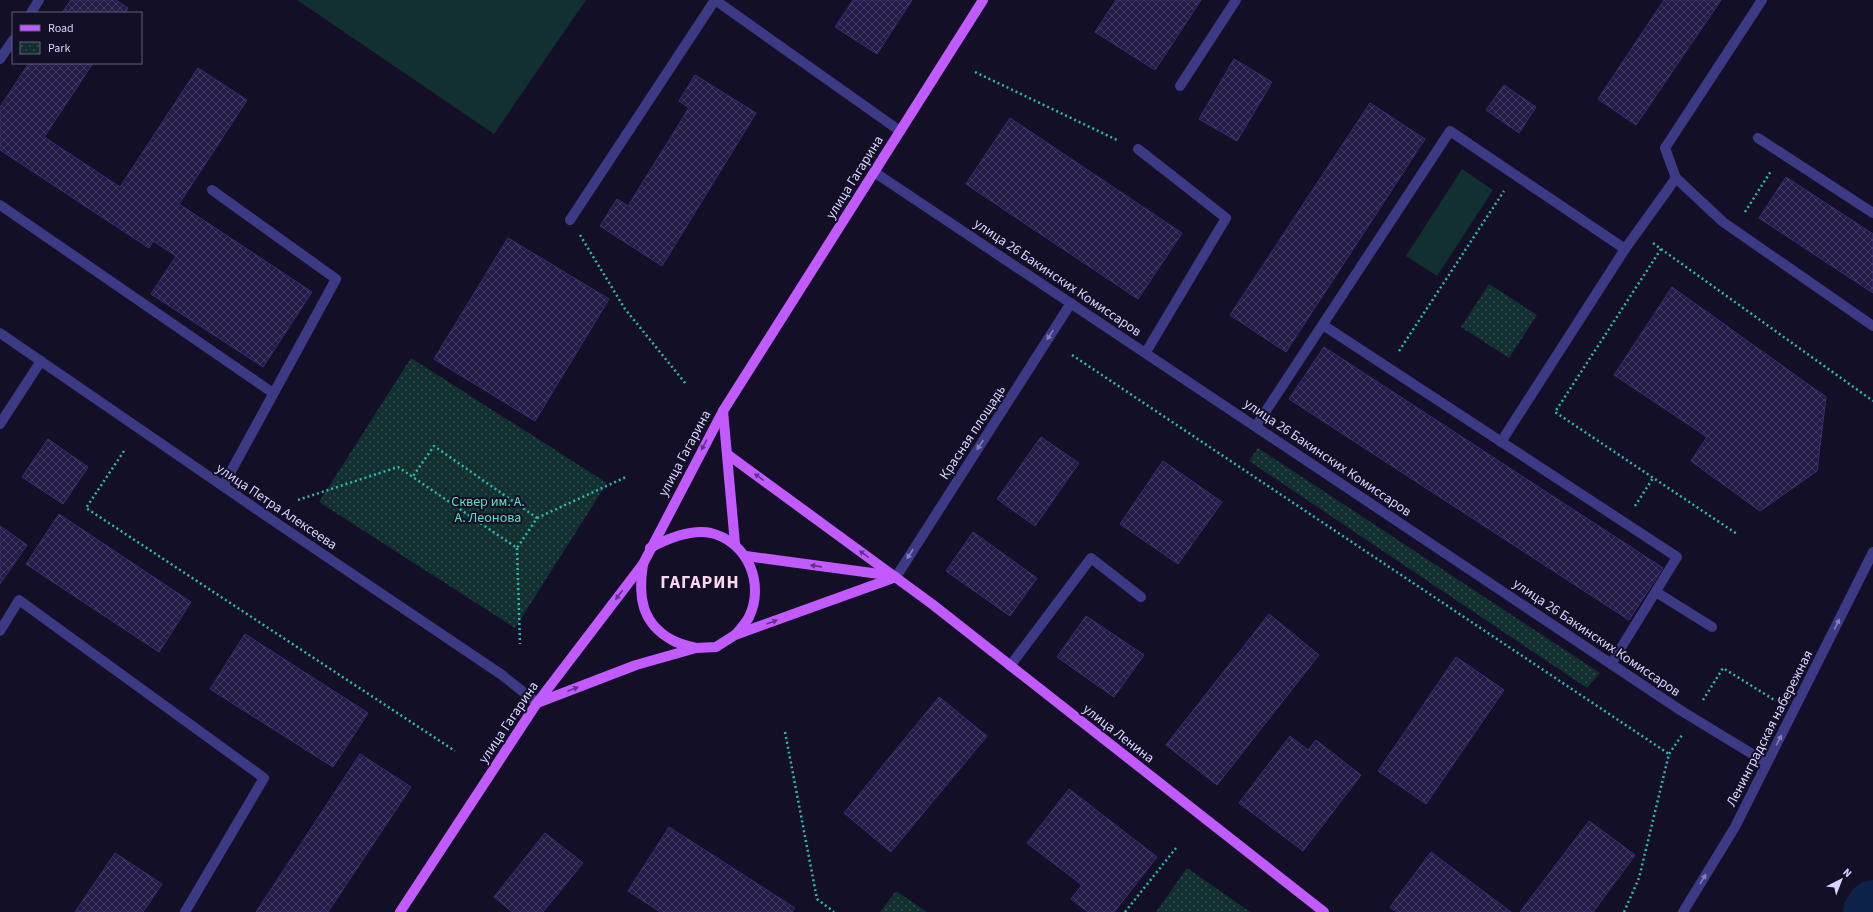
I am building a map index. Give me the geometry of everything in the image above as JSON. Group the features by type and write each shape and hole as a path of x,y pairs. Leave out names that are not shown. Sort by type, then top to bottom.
{"main road":[{"name":"улица Гагарина","path":"400,912 537,703 643,564 650,548 723,411 983,0"},
{"path":"723,411 735,544"},
{"name":"улица Ленина","path":"727,454 896,577 1324,912"},
{"path":"650,548 665,540 693,533 711,533 735,544 746,556 754,576 755,598 749,618 735,635"},
{"path":"746,556 896,577"},
{"path":"643,564 640,585 641,599 645,612 652,624 662,634 673,641 696,648"},
{"path":"537,703 636,665 696,648 716,647 735,635 896,577"}],"street":[{"path":"32,12 39,0"},
{"path":"570,220 715,0 900,131"},
{"path":"1180,86 1236,0"},
{"path":"1762,0 1665,148 1676,178 1722,222 1873,326"},
{"path":"0,60 12,42"},
{"path":"1256,426 1450,131 1625,249"},
{"path":"1758,138 1873,213"},
{"path":"1138,149 1226,218 1146,352"},
{"name":"улица 26 Бакинских Комиссаров","path":"874,172 1146,352 1611,664 1693,718 1767,763"},
{"path":"1501,442 1625,249 1638,233 1676,178"},
{"path":"212,190 336,279 223,486"},
{"path":"0,205 273,393"},
{"name":"Красная площадь","path":"896,577 1071,302"},
{"path":"1323,325 1677,557 1611,664"},
{"name":"улица Петра Алексеева","path":"0,333 502,675 537,703"},
{"path":"0,424 41,361"},
{"name":"Ленинградская набережная","path":"1683,912 1735,827 1873,552"},
{"path":"1010,666 1091,558 1141,597"},
{"path":"1656,592 1712,628"},
{"path":"0,631 19,600 264,778 185,912"}],"path":[{"path":"975,72 1138,149"},
{"path":"1733,230 1783,154"},
{"path":"1388,368 1514,175"},
{"path":"570,220 625,309 686,384"},
{"path":"1638,233 1873,401"},
{"path":"1661,249 1555,412 1737,534"},
{"path":"1072,355 1669,754"},
{"path":"413,476 434,446 537,518"},
{"path":"124,451 86,508 455,751"},
{"path":"298,500 398,467 516,548"},
{"path":"520,644 516,548 537,518 626,477"},
{"path":"1624,523 1653,478"},
{"path":"1624,912 1639,878 1669,754 1693,718 1722,668 1793,712"},
{"path":"785,732 817,899 834,912"},
{"path":"1126,912 1176,848"}],"green space":[{"path":"297,0 586,0 494,134"},
{"path":"1462,169 1493,190 1437,276 1406,256"},
{"path":"1489,284 1537,315 1509,358 1461,327"},
{"name":"Сквер им. А. А. Леонова","path":"411,358 607,483 515,628 319,502"},
{"path":"1258,448 1600,673 1587,688 1249,461"},
{"path":"1187,868 1250,912 1156,912"},
{"path":"896,891 927,912 880,912"}],"building":[{"path":"71,0 116,0 128,8 126,12 63,12"},
{"path":"853,0 912,0 877,54 835,27"},
{"path":"1116,0 1201,0 1155,70 1095,32"},
{"path":"1664,0 1721,0 1636,125 1598,99"},
{"path":"1234,59 1272,82 1237,141 1199,119"},
{"path":"28,64 92,64 44,137 120,187 198,68 247,100 179,204 312,292 263,367 151,294 176,256 153,241 149,248 0,150 0,107"},
{"path":"695,75 756,113 662,266 600,226 617,199 628,206 689,108 679,101"},
{"path":"1504,85 1536,107 1519,133 1486,110"},
{"path":"1370,103 1425,139 1286,352 1230,315"},
{"path":"1010,118 1182,233 1138,299 966,184"},
{"path":"1786,177 1873,234 1873,293 1759,218"},
{"path":"508,238 609,299 535,421 434,359"},
{"path":"1672,287 1826,397 1817,471 1760,511 1691,461 1707,437 1614,375"},
{"path":"1324,347 1663,568 1629,620 1289,399"},
{"path":"1041,437 1079,463 1035,526 997,499"},
{"path":"48,439 88,467 63,504 22,477"},
{"path":"1163,461 1222,502 1178,564 1120,524"},
{"path":"59,514 191,602 159,652 26,564"},
{"path":"0,526 27,545 0,584"},
{"path":"973,532 1037,578 1010,616 946,571"},
{"path":"1269,614 1319,655 1217,785 1166,745"},
{"path":"1086,616 1144,655 1114,697 1057,657"},
{"path":"245,634 368,713 333,767 210,689"},
{"path":"1456,657 1504,690 1426,804 1378,771"},
{"path":"939,697 987,736 891,852 844,813"},
{"path":"1290,736 1308,750 1316,740 1361,775 1303,851 1239,803"},
{"path":"360,754 411,787 328,912 256,912"},
{"path":"1069,789 1157,857 1114,912 1088,912 1071,899 1082,885 1027,843"},
{"path":"1589,821 1635,855 1593,912 1520,912"},
{"path":"669,827 795,908 792,912 660,912 628,891"},
{"path":"545,833 583,863 543,912 512,912 494,897"},
{"path":"1431,852 1511,912 1397,912 1390,907"},
{"path":"115,853 162,884 143,912 75,912"}],"waterway":[{"path":"1869,912 1873,906"}],"district":[{"name":"ГАГАРИН","path":"700,582"}]}
